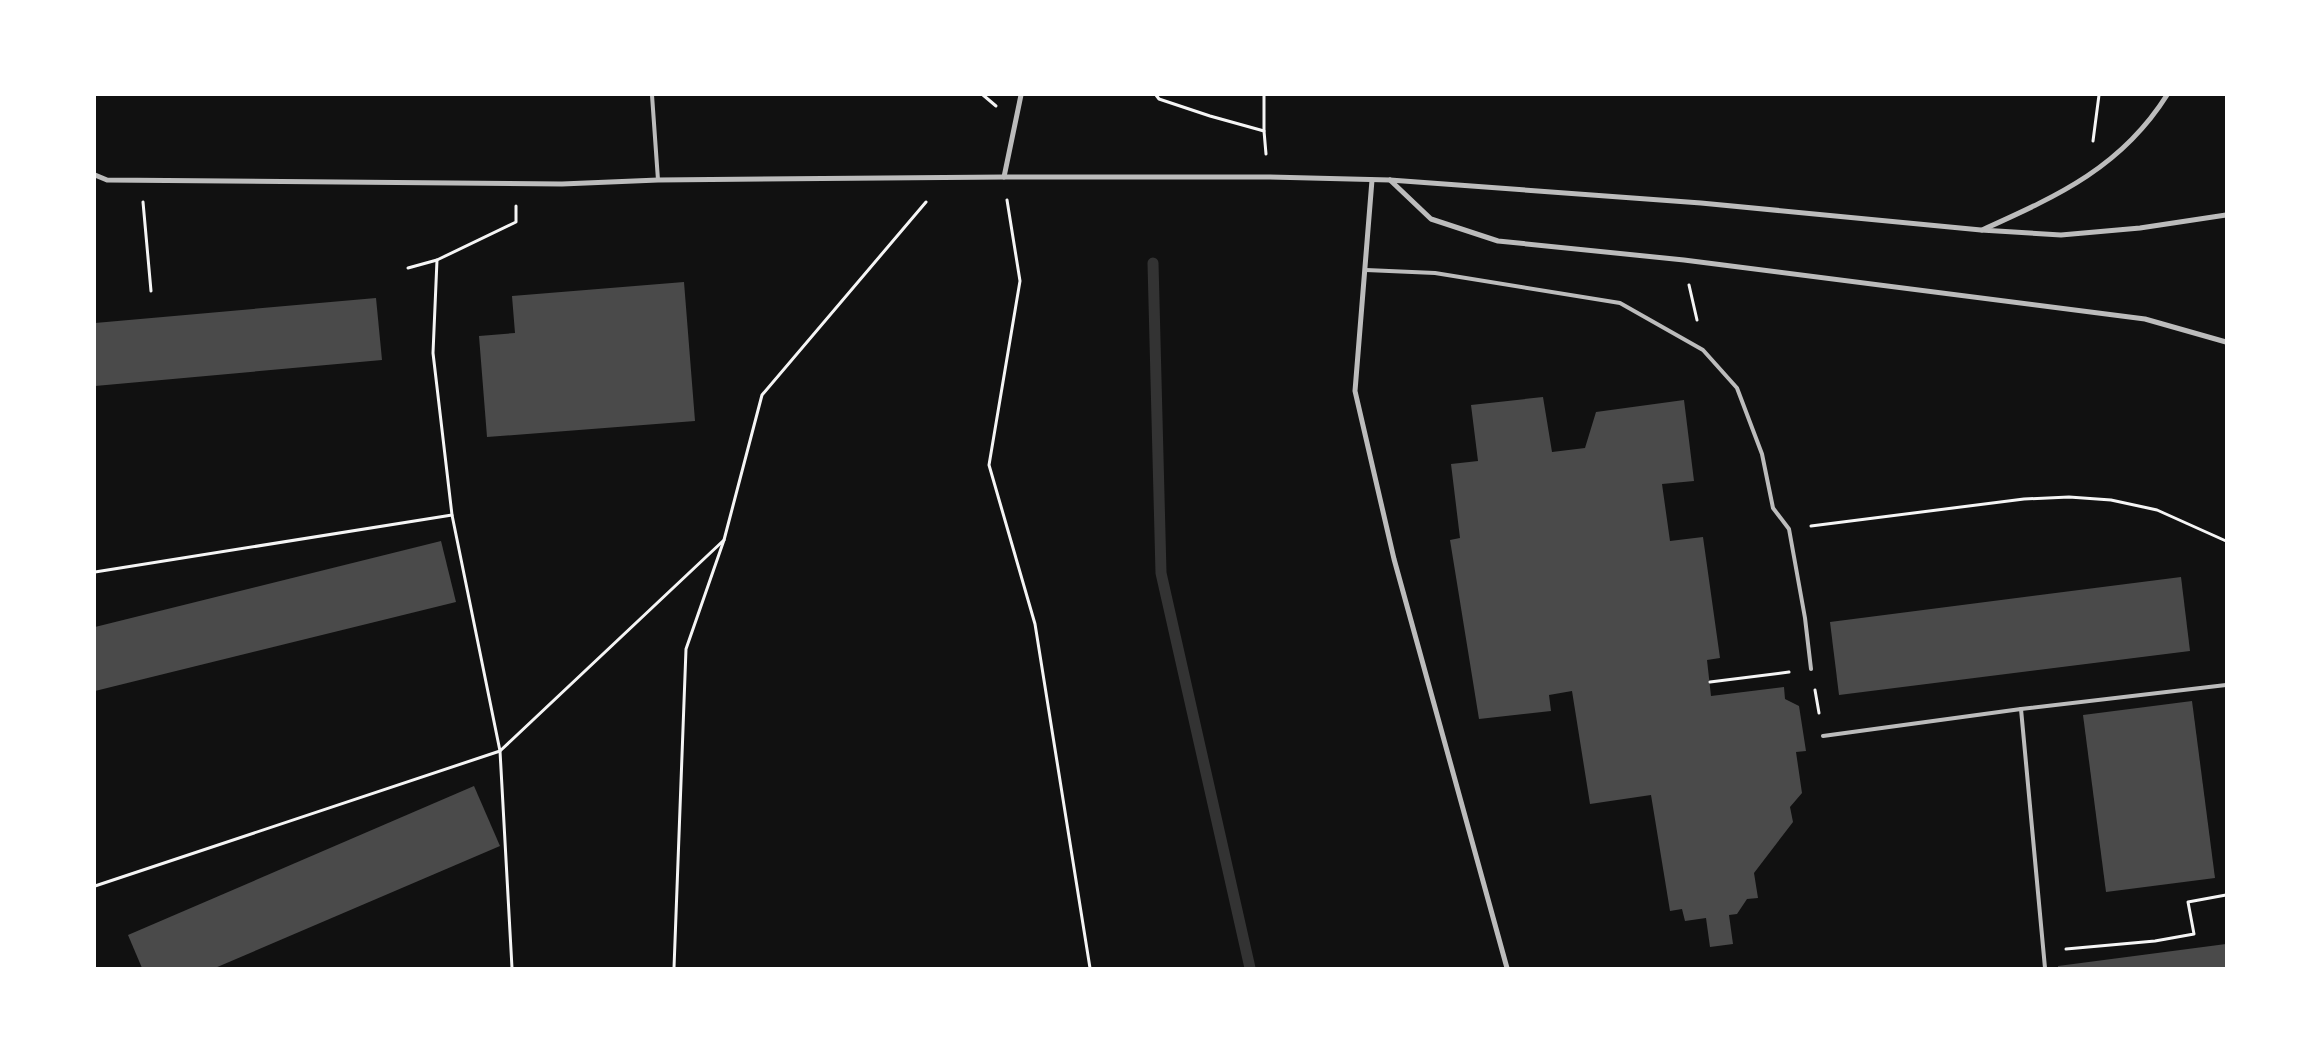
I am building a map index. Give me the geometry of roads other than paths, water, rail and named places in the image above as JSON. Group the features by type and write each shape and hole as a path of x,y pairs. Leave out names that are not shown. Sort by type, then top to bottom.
{"street":[{"path":"1004,177 1020,95"},
{"path":"1982,230 2047,200 2109,162 2152,119 2167,95"},
{"path":"95,175 107,180 562,184 658,180 1004,177 1267,177 1390,180 1701,203 1982,230 2061,235 2140,228 2226,215"},
{"path":"1372,180 1355,391 1394,559 1507,968"},
{"path":"1390,180 1430,219 1498,241 1684,260 2145,319 2226,342"}],"lane":[{"path":"652,95 658,180"},
{"path":"1366,270 1435,273 1620,303 1704,350 1737,388 1762,454 1773,508 1789,529 1805,618 1811,669"},
{"path":"1823,736 2021,709 2226,685"},
{"path":"2021,709 2045,968"}],"waterway":[{"path":"1153,263 1161,573 1250,968"}]}
